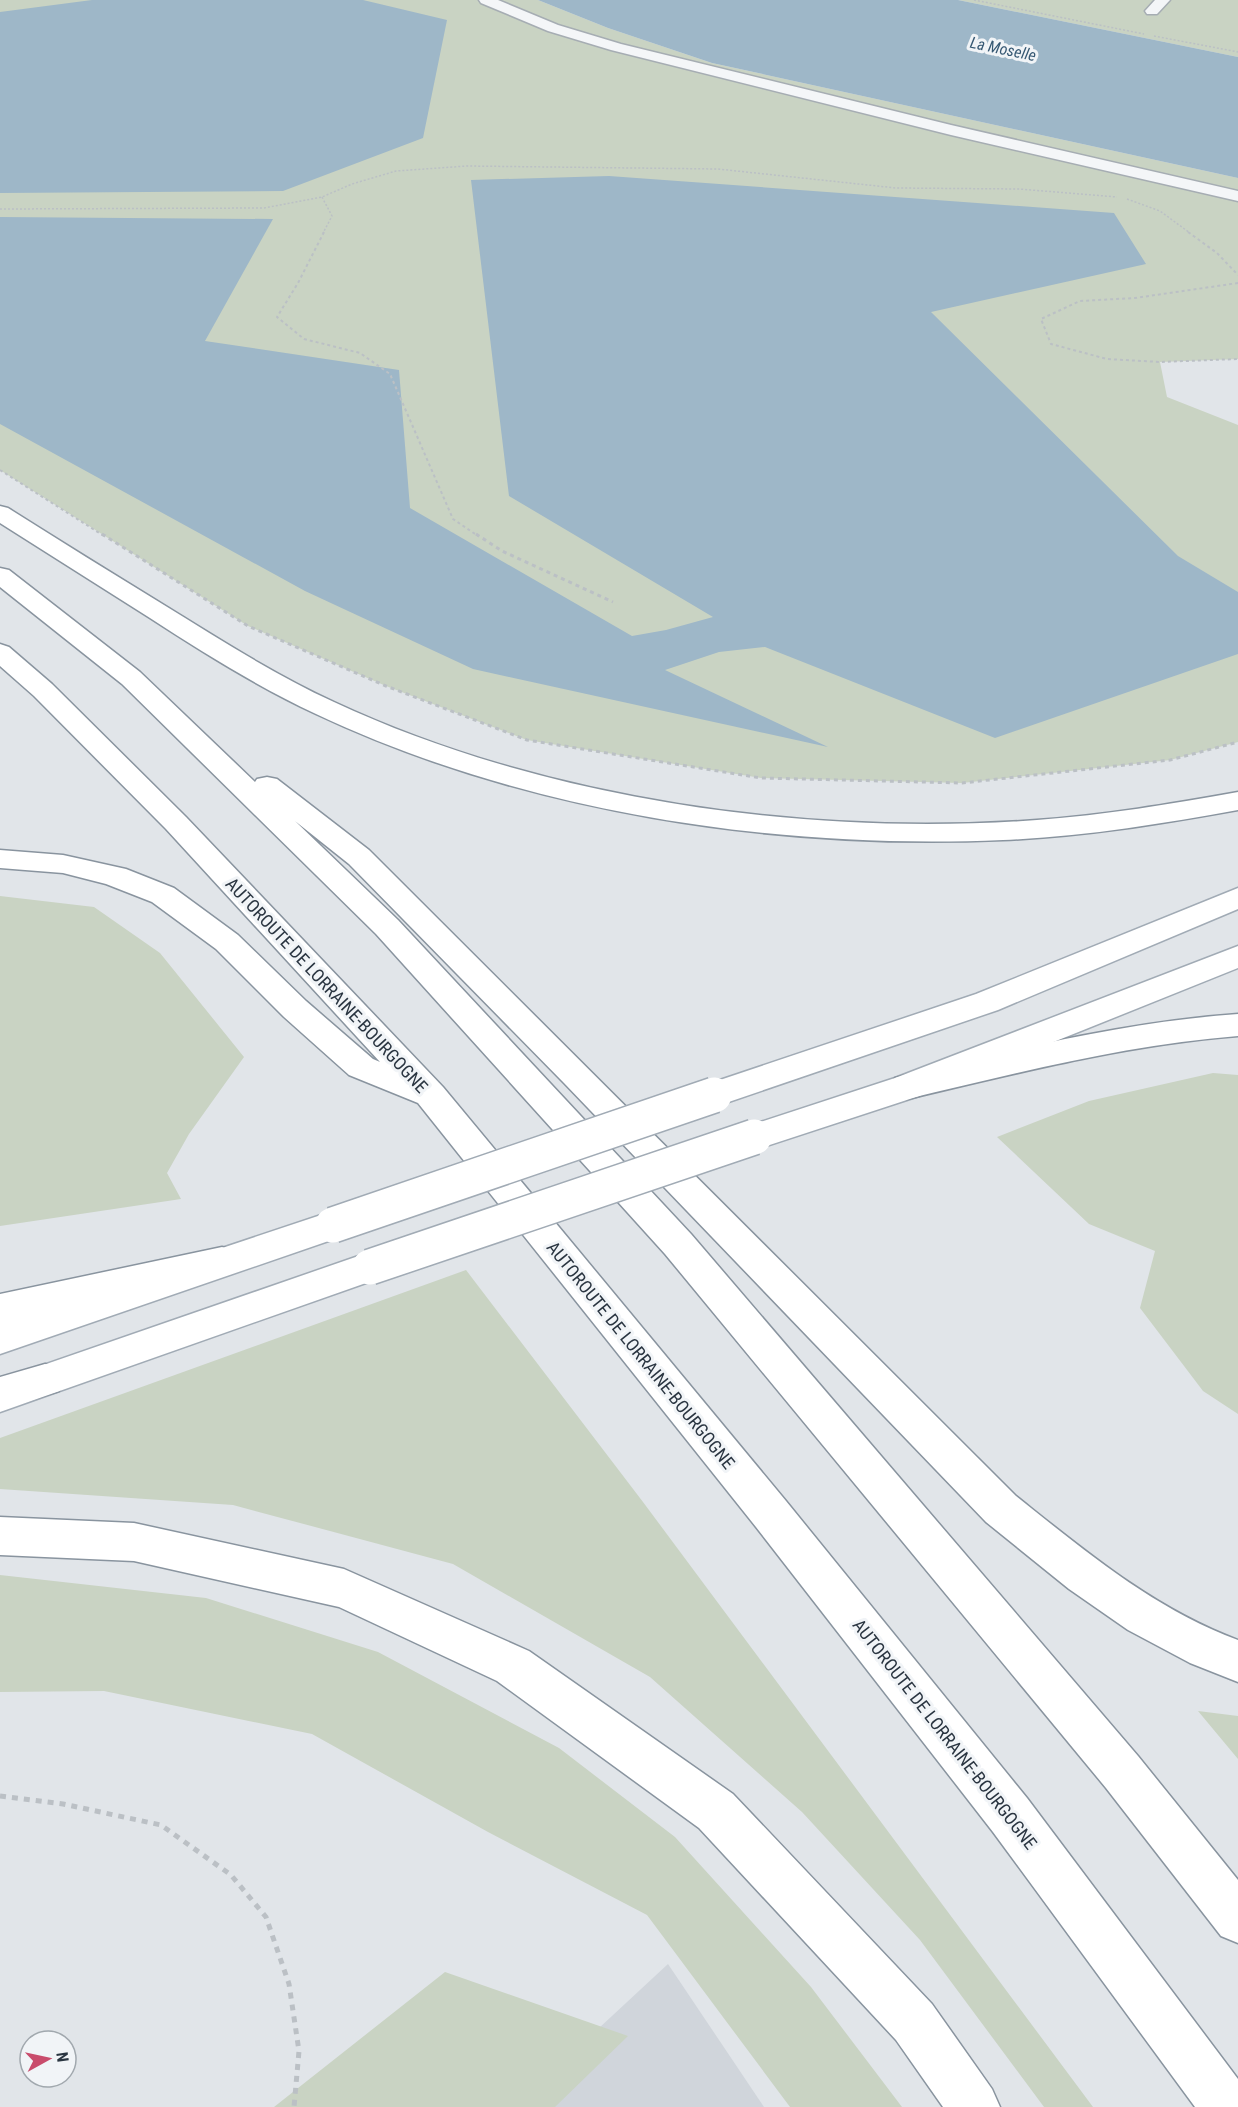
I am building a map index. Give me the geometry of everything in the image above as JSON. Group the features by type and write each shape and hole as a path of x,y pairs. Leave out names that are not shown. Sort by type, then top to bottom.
{"main road":[{"path":"0,513 234,660 334,712 449,758 543,785 665,809 757,822 867,830 970,832 1063,826 1164,814 1238,801"},
{"path":"0,575 358,857 568,1067 1001,1509 1079,1572 1163,1627 1238,1661"},
{"name":"AUTOROUTE DE LORRAINE-BOURGOGNE","path":"0,652 43,690 176,823 431,1096 1003,1805 1227,2107"},
{"path":"131,678 387,927 678,1244 1122,1772 1238,1919"},
{"path":"0,859 63,864 115,876 163,895 227,942 295,1009 361,1067 431,1096"},
{"path":"0,1338 987,1002 1238,898"},
{"path":"0,1394 907,1087 1238,957"},
{"path":"907,1087 1120,1039 1186,1028 1238,1025"},
{"path":"0,1309 222,1261"},
{"path":"0,1536 134,1542 344,1589 513,1666 716,1811 914,2022 974,2107"}],"street":[{"path":"486,0 553,28 667,61 1238,196"},
{"path":"1152,11 1163,0"}],"path":[{"path":"974,0 1238,52"},
{"path":"0,209 264,208 322,197 352,184 396,171 467,166 718,169 896,188 1019,189 1122,197 1160,210 1217,253 1238,274"},
{"path":"322,197 332,216 298,283 277,317 304,339 360,353 390,374 453,519 502,551 613,602"},
{"path":"1238,283 1135,297 1080,301 1041,319 1051,344 1107,359 1160,362 1238,358"},
{"path":"0,470 248,626 386,686 527,740 761,778 962,783 1170,760 1238,742"},
{"path":"0,1796 63,1804 161,1825 231,1875 266,1917 289,1984 299,2051 294,2107"}],"shaded area":[{"path":"668,1964 764,2107 514,2107"}],"green space":[{"path":"0,0 538,0 608,28 712,63 1238,178 1238,359 1160,362 1167,397 1238,425 1238,742 1170,760 962,783 761,778 527,740 386,686 248,626 0,470"},
{"path":"958,0 1238,0 1238,57"},
{"path":"0,896 94,907 160,953 244,1057 189,1134 167,1173 181,1199 0,1226"},
{"path":"1213,1073 1238,1075 1238,1414 1203,1391 1140,1308 1155,1251 1089,1224 997,1137 1089,1101"},
{"path":"466,1270 643,1502 1093,2107 1044,2107 920,1940 802,1812 650,1677 453,1564 233,1505 0,1489 0,1438"},
{"path":"0,1575 206,1598 378,1652 559,1748 675,1837 811,1987 902,2107 790,2107 647,1915 488,1832 312,1734 104,1691 0,1692"},
{"path":"1198,1711 1238,1716 1238,1759"},
{"path":"445,1972 628,2036 555,2107 274,2107"}],"water":[{"path":"92,0 363,0 447,20 423,138 283,191 0,193 0,12"},
{"name":"La Moselle","path":"538,0 958,0 1238,57 1238,178 712,63 608,28"},
{"path":"609,176 1114,213 1146,264 931,312 1178,556 1238,592 1238,654 995,738 765,647 719,652 665,670 828,747 473,669 305,591 0,424 0,217 273,219 205,341 399,370 410,508 632,636 666,630 713,617 509,496 471,180"}]}
